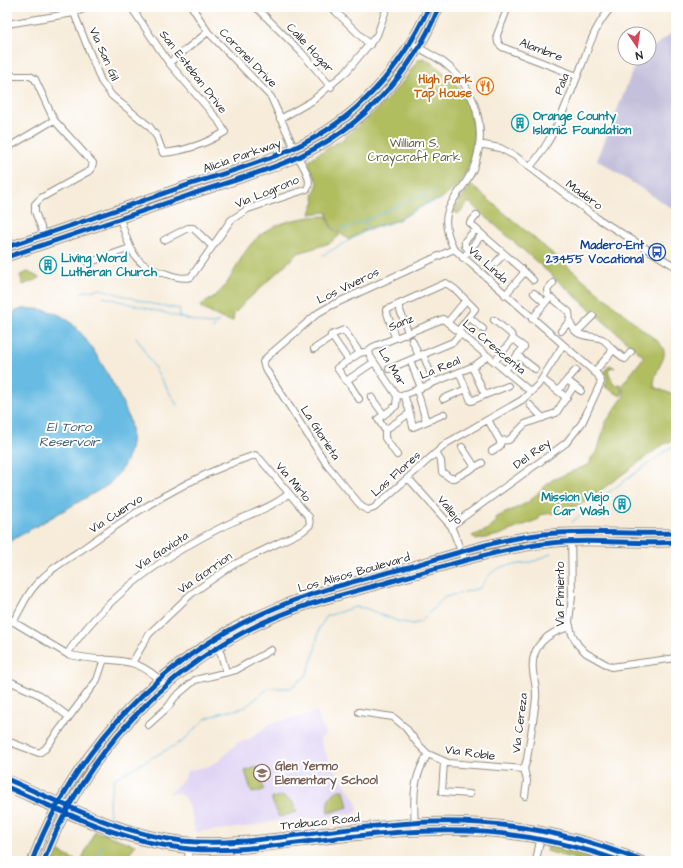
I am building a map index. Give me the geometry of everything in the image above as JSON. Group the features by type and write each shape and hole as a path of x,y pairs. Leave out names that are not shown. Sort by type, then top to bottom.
{"main road":[{"name":"Alicia Parkway","path":"7,257 298,157 323,144 364,115 382,98 415,46 429,7"},
{"name":"Alicia Parkway","path":"7,247 294,148 318,136 358,108 375,91 429,31 439,7"},
{"path":"294,148 298,157"},
{"path":"7,257 12,251 39,242 44,235 52,237 77,234"},
{"name":"Los Alisos Boulevard","path":"44,861 67,810 86,776 108,746 136,715 166,686 217,648 254,628 307,605 520,538 571,532 676,533"},
{"name":"Los Alisos Boulevard","path":"32,861 43,833 79,771 103,737 129,708 159,679 212,640 258,615 300,598 464,556 525,546 571,542 676,542"},
{"name":"Trabuco Road","path":"7,779 58,806"},
{"name":"Trabuco Road","path":"7,787 67,810 140,833 189,845 415,826 541,835 596,844 642,861"},
{"name":"Trabuco Road","path":"541,835 621,861"}],"street":[{"path":"7,24 74,13 88,7"},
{"name":"San Esteban Drive","path":"131,7 169,63 218,120 225,132"},
{"name":"Coronel Drive","path":"192,7 208,32 271,97 294,148"},
{"name":"Calle Hogar","path":"256,7 301,52 331,86"},
{"path":"331,7 370,45"},
{"path":"280,119 312,101 331,86 370,45 377,35 387,7"},
{"name":"Alambre","path":"508,7 497,35 498,43 502,47 578,76"},
{"name":"Pala","path":"530,167 547,144 558,124 597,28 612,7"},
{"name":"Via San Gil","path":"74,13 101,81 112,96 150,126 157,137 163,153 172,152 213,139 225,132"},
{"path":"169,63 208,32"},
{"name":"Via Linda","path":"415,46 444,63 463,84 471,96 480,122 481,134 473,168 449,206 447,225 454,249 594,372 601,380"},
{"path":"7,76 30,76 35,79 54,120 93,163 91,170 41,198 35,204 35,212 44,235"},
{"path":"7,148 54,120"},
{"name":"Madero","path":"479,144 500,148 515,156 597,218 676,267"},
{"name":"Via Logrono","path":"120,219 130,248 135,257 147,269 184,278 191,277 230,220 239,213 307,189 310,186 309,180 298,157"},
{"path":"477,215 470,223 534,280"},
{"path":"164,240 188,228 193,228 212,246"},
{"path":"469,250 465,241 476,229"},
{"path":"463,258 480,237 485,237"},
{"path":"88,263 130,248"},
{"name":"Los Viveros","path":"263,362 266,357 318,313 332,305 454,249"},
{"path":"490,269 504,254"},
{"path":"505,295 523,274 523,270"},
{"path":"389,368 453,342 475,309 450,284 446,283 386,310 396,337"},
{"path":"532,318 547,300 547,290 553,283"},
{"path":"534,293 547,300 556,300 569,312 570,322 577,332 586,338 602,339 623,362 631,352"},
{"path":"446,320 466,300"},
{"path":"398,305 408,332"},
{"path":"577,332 593,316"},
{"path":"469,317 484,329"},
{"name":"Sanz","path":"360,353 369,351 373,347 408,332 446,320"},
{"name":"La Crescenta","path":"446,320 531,392"},
{"path":"494,320 511,334 513,339 524,347 505,370"},
{"path":"561,331 570,322"},
{"path":"314,350 332,337 331,335 344,330 360,353 337,368 347,380 359,399"},
{"path":"332,337 348,361"},
{"path":"494,361 513,339"},
{"path":"412,340 434,382"},
{"name":"Las Flores","path":"368,510 374,508 409,479 436,453 459,436 522,400 542,379 563,345"},
{"path":"594,372 611,353 611,348"},
{"name":"La Mar","path":"369,351 374,362 397,396"},
{"path":"517,355 535,369"},
{"name":"La Real","path":"397,396 419,389 472,367 488,356"},
{"path":"410,360 419,389 426,421"},
{"name":"La Glorieta","path":"263,362 265,368 327,465 362,507 368,510"},
{"path":"347,380 374,362"},
{"path":"472,367 484,395"},
{"path":"558,391 576,370"},
{"path":"459,372 471,401 508,386"},
{"path":"542,379 567,398"},
{"path":"567,380 581,391"},
{"name":"Del Rey","path":"451,526 566,443 582,423 601,380"},
{"path":"500,441 509,440 525,424 556,412 574,386"},
{"path":"443,398 466,389"},
{"path":"404,394 413,426 444,414"},
{"path":"397,396 396,406 378,419 385,430 386,438 398,455"},
{"path":"371,397 384,415"},
{"path":"530,405 543,418"},
{"path":"385,430 410,413"},
{"path":"488,420 500,441 500,446 492,451"},
{"path":"462,447 475,467"},
{"name":"Las Flores","path":"436,453 441,461 442,472 450,478 455,478 482,463"},
{"name":"Via Mirlo","path":"254,455 260,459 309,517 310,525"},
{"name":"Via Cuervo","path":"13,622 27,597 41,579 105,532 139,510 185,485 254,455"},
{"name":"Vallejo","path":"409,479 451,526 464,556"},
{"name":"Via Gaviota","path":"67,654 81,633 129,587 148,572 174,554 219,529 279,501 288,494"},
{"name":"Via Gorrion","path":"132,663 149,634 191,594 233,565 303,531 310,525"},
{"name":"Via Pimiento","path":"571,532 572,596 570,627 574,640 583,651 611,667 676,658"},
{"path":"7,618 67,654 132,663 146,668 166,686"},
{"name":"Via Cereza","path":"525,796 527,781 524,769 527,759 536,699 532,664 534,654 539,644 548,635 570,627"},
{"path":"212,640 221,654 226,672"},
{"path":"148,725 168,707 175,697 195,680 236,670 271,650"},
{"path":"7,741 39,753 45,749 97,680 104,659"},
{"path":"7,680 40,695 69,717"},
{"name":"Via Roble","path":"359,712 387,716 399,721 428,754 444,762 460,765 524,769"},
{"path":"415,826 413,794 420,766 428,754"},
{"path":"444,762 442,792 470,794"},
{"path":"536,861 541,835"},
{"path":"188,861 189,845"}],"shaded area":[{"path":"676,30 676,211 597,160 635,66 657,66 657,44"},
{"name":"Glen Yermo Elementary School","path":"317,712 325,734 320,739 324,751 338,775 356,800 358,812 317,819 276,821 246,827 195,832 192,816 184,797 176,793 168,794 185,778 187,771 209,766 220,760 238,742 248,740 270,724"}],"green space":[{"name":"William S. Craycraft Park","path":"424,58 451,79 459,88 466,101 471,115 473,131 473,146 470,161 464,175 455,187 441,198 390,223 368,229 349,240 332,227 327,212 310,214 315,200 313,195 318,184 310,168 309,161 343,139 379,108 401,84 419,59"},
{"path":"471,185 658,341 663,348 664,353 663,359 657,371 654,387 676,396 676,439 664,444 583,503 566,511 539,515 539,519 499,535 476,540 472,536 487,530 497,521 495,518 527,503 552,480 590,464 591,458 597,452 606,422 624,396 622,385 644,357 469,202 458,214 453,211"},
{"path":"327,216 331,228 340,235 330,243 298,253 244,303 234,314 233,321 223,319 201,308 202,304 219,293 224,287 242,256 255,239 273,227 283,223 305,218"},
{"path":"28,272 40,278 23,285 20,275"},
{"path":"610,365 615,368 612,367 608,371 614,385 620,384 622,393 621,396 605,387 607,380 604,372"},
{"path":"257,767 264,790 252,793 245,771"},
{"path":"339,790 344,790 348,807 328,813 327,805 329,799"},
{"path":"282,796 292,801 297,812 279,817 271,798"},
{"path":"95,831 135,845 125,861 81,861"},
{"path":"547,846 584,854 604,861 582,861 546,851"},
{"path":"59,852 77,861 49,861 53,854"}],"water":[{"name":"El Toro Reservoir","path":"22,309 40,309 61,316 74,326 83,336 102,363 124,405 130,422 131,440 126,461 108,485 7,543 7,314"}],"waterway":[{"path":"343,230 436,189"},
{"path":"368,230 397,221 427,204 424,196"},
{"path":"427,204 442,199"},
{"path":"323,255 368,230 364,220"},
{"path":"341,226 345,229"},
{"path":"81,292 101,289 152,304 180,309 179,316"},
{"path":"104,297 202,323 213,324 219,321"},
{"path":"213,329 217,323"},
{"path":"136,337 177,405"},
{"path":"572,522 605,495 670,448 676,446"},
{"path":"110,817 109,801 115,778 183,741 205,719 220,713 244,708 269,688 290,688 306,676 315,651 319,628 327,616 355,607 365,608 397,621 413,624 420,622 445,597 480,588 486,579 498,569 543,558 551,553"},
{"path":"94,861 103,844"}],"cycle path":[{"path":"7,247 266,160 294,148 316,136 337,123 357,107 374,90 405,51 418,30 429,7"},
{"path":"7,257 243,178 298,157 322,145 364,114 383,96 400,76 415,54 439,7"},
{"path":"32,861 50,820 72,781 98,744 128,710 160,679 196,651 234,627 275,608 323,591 474,548 526,536 594,532 676,533"},
{"path":"44,861 63,818 87,777 115,738 147,703 183,672 222,645 264,622 331,598 455,563 512,549 551,543 582,541 645,543 676,542"},
{"path":"7,779 71,808 115,825 137,832 183,841 220,842 277,838 394,824 431,822 485,823 512,826 565,836 617,851 642,861"},
{"path":"7,787 96,826 118,834 165,846 189,849 228,850 384,833 452,831 486,832 552,841 621,861"}],"place":[{"name":"High Park Tap House","path":"485,86"},
{"name":"Orange County Islamic Foundation","path":"520,123"},
{"name":"Madero-Ent 23455 Vocational","path":"657,252"},
{"name":"Living Word Lutheran Church","path":"48,265"},
{"name":"Mission Viejo Car Wash","path":"622,504"},
{"name":"Glen Yermo Elementary School","path":"262,773"}]}
